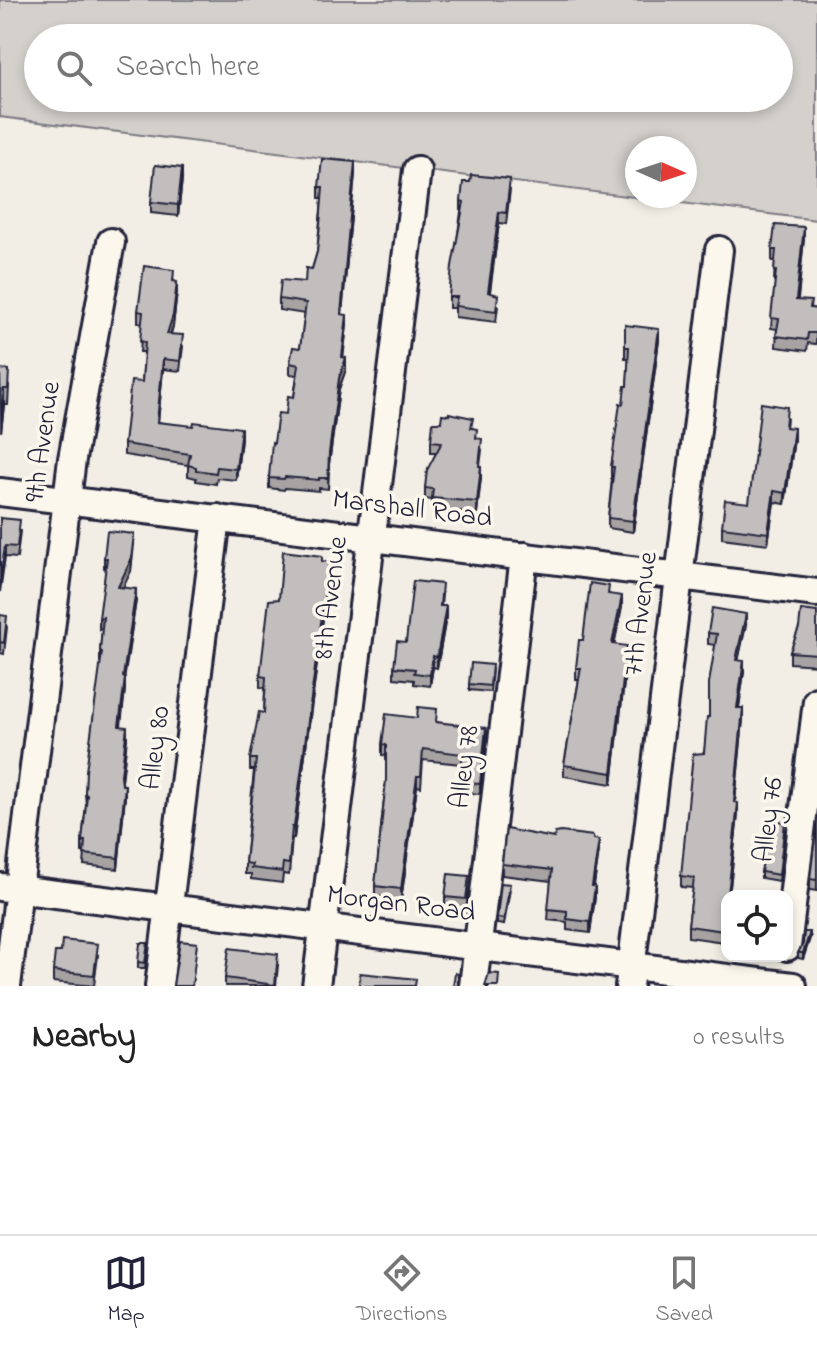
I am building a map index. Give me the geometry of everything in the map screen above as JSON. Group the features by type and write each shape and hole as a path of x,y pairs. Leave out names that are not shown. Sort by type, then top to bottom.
{"street":[{"name":"8th Avenue","path":"316,986 417,170"},
{"name":"9th Avenue","path":"7,986 10,889 68,500 77,420 111,242"},
{"name":"7th Avenue","path":"630,976 719,250"},
{"name":"Marshall Road","path":"0,492 817,593"},
{"name":"Alley 80","path":"159,986 217,518"},
{"name":"Alley 78","path":"473,986 524,556"},
{"name":"Alley 76","path":"793,898 817,701"},
{"name":"Morgan Road","path":"10,889 477,947 630,976 786,986"},
{"path":"786,962 786,986"}],"shaded area":[{"path":"0,0 817,0 817,220 697,205 697,136 625,136 625,196 0,117"}],"building":[{"path":"322,159 355,162 341,314 347,315 342,357 346,358 339,378 328,478 269,478 278,413 286,414 288,396 294,397 299,365 290,363 293,347 300,348 306,303 279,299 281,280 305,282 306,268 312,269 320,225"},
{"path":"155,165 182,168 178,205 151,202"},
{"path":"471,175 510,179 506,213 499,212 488,292 498,295 496,311 455,306 457,297 449,297 464,202 461,201 463,182 470,182"},
{"path":"775,225 804,227 796,300 811,301 810,308 817,309 816,333 808,333 807,340 776,336 779,319 771,318 776,271 776,250 772,250"},
{"path":"144,266 174,270 173,281 177,282 167,334 183,335 180,361 163,359 157,422 193,426 194,422 241,428 236,469 217,467 216,473 196,470 196,467 188,465 190,454 124,444 131,381 142,382 145,342 140,341 143,312 138,311"},
{"path":"625,325 659,329 633,521 608,518 620,403 623,404 627,386 629,347 625,347"},
{"path":"0,369 9,370 1,416"},
{"path":"761,403 787,407 785,427 794,428 785,493 774,491 768,533 722,527 725,500 749,503"},
{"path":"442,414 473,418 471,428 477,429 476,438 482,439 477,502 432,498 433,489 425,488 427,470 442,442 431,441 433,422 441,422"},
{"path":"0,518 20,520 17,547 5,546 0,581"},
{"path":"107,531 134,534 131,560 118,587 136,589 119,726 127,727 121,775 122,785 125,785 118,858 84,854 85,841 82,841 86,771 102,652 103,617 99,618 107,558 104,558"},
{"path":"283,551 322,556 322,561 329,562 289,864 283,863 282,872 251,868 252,864 245,863 256,759 250,759 259,712 264,713 266,677 260,676 269,600 279,599"},
{"path":"413,581 442,584 440,606 446,606 437,657 433,656 430,675 414,673 415,669 394,667 397,641 406,642"},
{"path":"590,583 609,586 608,594 622,596 612,644 627,646 612,773 564,765 581,668 576,668"},
{"path":"712,608 746,614 736,660 744,661 737,708 743,708 734,802 738,803 728,890 721,890 721,931 688,926 694,878 681,876 693,754 704,753 709,717 709,683 717,634 708,633"},
{"path":"801,610 817,612 817,654 790,652 799,628"},
{"path":"0,615 7,616 4,643 0,642"},
{"path":"471,663 492,665 490,686 469,684"},
{"path":"418,707 437,709 436,722 486,728 480,784 459,782 463,754 423,749 401,889 375,886 386,780 386,745 382,744 386,714 417,718"},
{"path":"770,820 785,822 779,875 761,872"},
{"path":"817,822 817,880 810,879"},
{"path":"506,829 554,838 555,833 561,832 593,836 593,839 599,840 590,922 567,919 567,911 548,909 552,870 502,864"},
{"path":"448,874 469,876 466,899 445,897"},
{"path":"501,883 510,884 504,919 497,918"},
{"path":"804,932 810,932 803,953 798,953 803,944"},
{"path":"62,940 98,944 94,975 53,971 55,952 61,952"},
{"path":"180,941 197,943 192,986 173,986"},
{"path":"140,943 148,943 145,963 138,962"},
{"path":"229,948 278,954 275,985 225,978"},
{"path":"360,973 416,979 415,986 359,986"},
{"path":"455,973 458,974 458,986 453,986"},
{"path":"489,973 499,974 498,986 485,986"}]}
